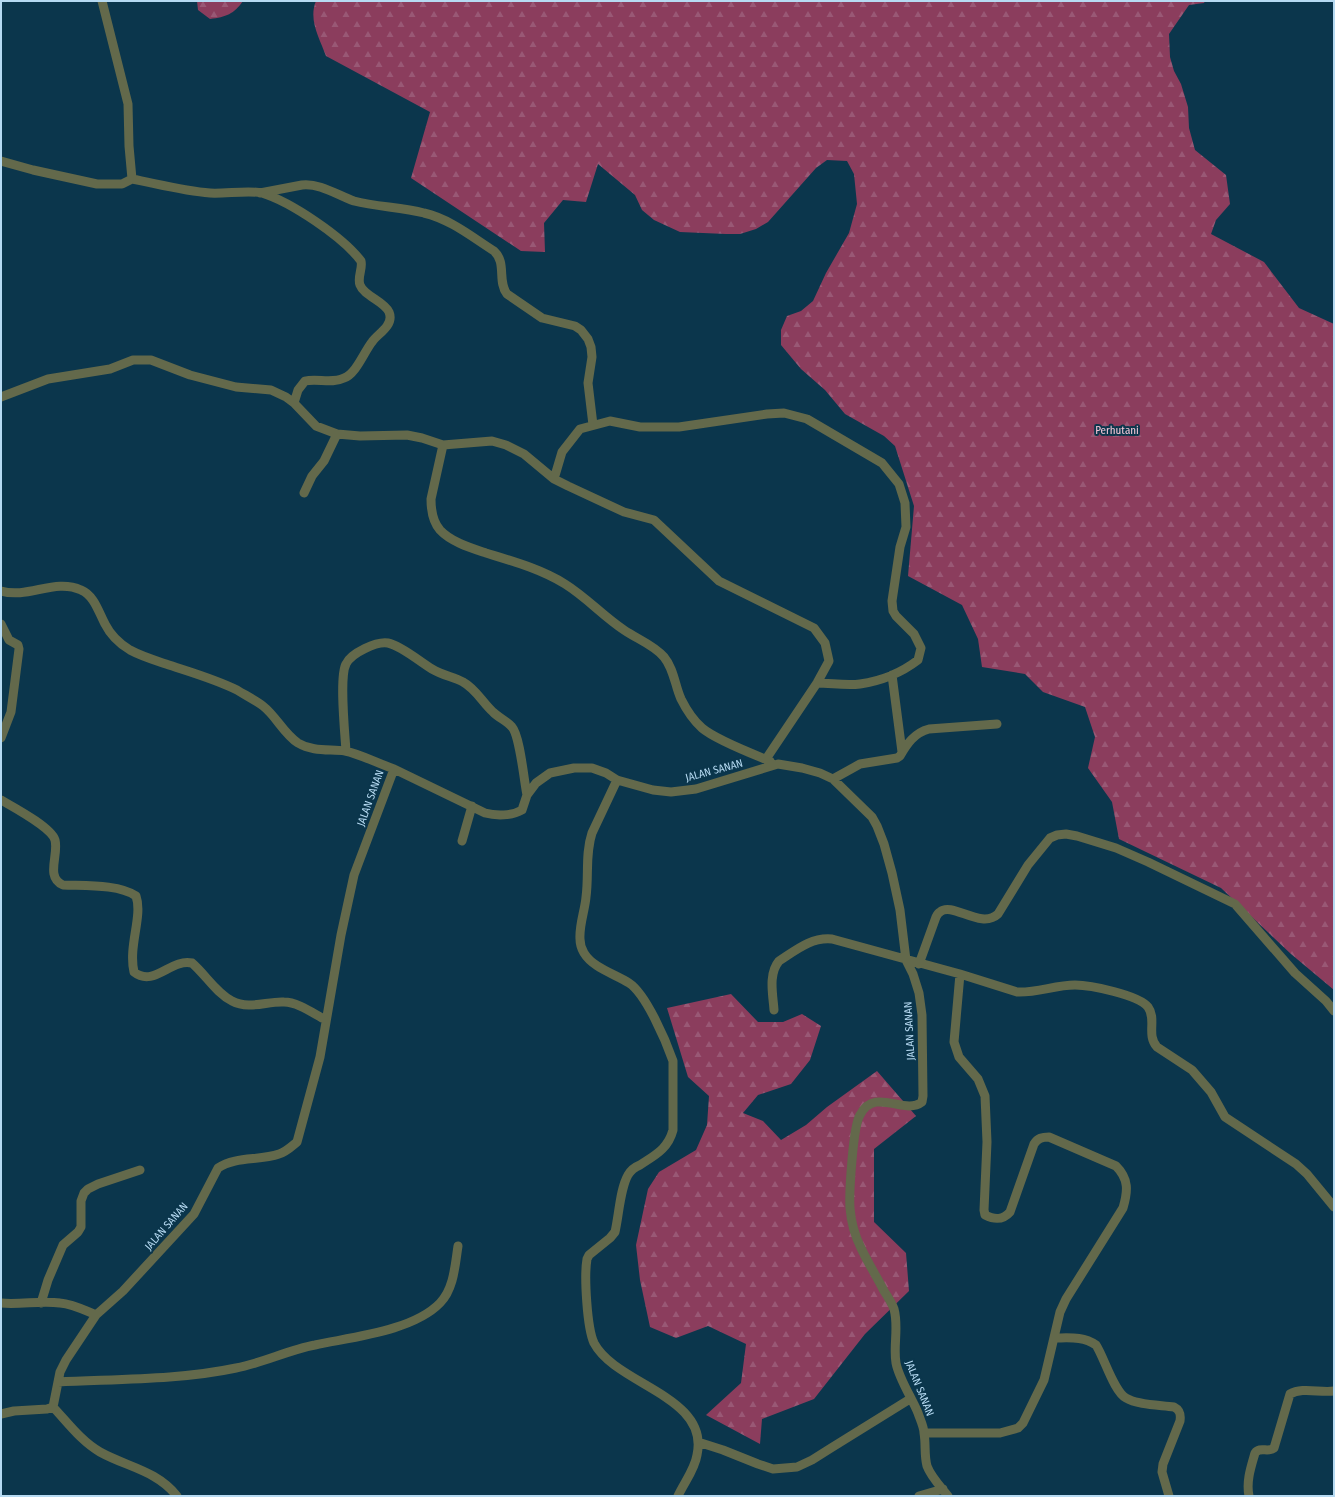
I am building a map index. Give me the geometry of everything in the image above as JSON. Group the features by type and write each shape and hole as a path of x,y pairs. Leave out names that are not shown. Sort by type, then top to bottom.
{"street":[{"path":"102,1 128,104 129,146 132,179"},
{"path":"1,161 33,170 97,184 122,184 132,179 210,193 260,193 309,184 353,200 406,209 447,221 498,255 501,262 503,289 506,294 548,321 569,323 575,326 581,330 588,339 592,357 588,383 593,425"},
{"path":"260,193 276,199 308,215 358,256 362,265 359,281 361,287 386,308 389,313 390,320 387,326 371,342 351,374 342,379 305,381 298,390 294,403"},
{"path":"1,397 48,379 110,369 133,360 152,360 190,375 236,387 271,390 286,397 294,403 316,426 337,434 360,436 407,435 443,445 479,441 498,442 524,454 554,479 624,512 654,520 719,581 814,628 825,643 829,661 817,683 766,759"},
{"path":"554,479 562,452 580,429 610,421 640,427 679,427 759,415 784,413 807,419 882,463 899,484 905,503 906,527 900,547 892,601 893,611 914,634 921,648 918,660 892,675 859,684 817,683"},
{"path":"304,494 312,476 324,461 337,434"},
{"path":"443,445 431,499 434,521 440,530 448,537 461,543 532,568 565,584 624,631 656,650 665,658 681,699 690,714 703,728 718,737 778,764"},
{"path":"1,590 17,593 61,586 68,586 81,590 87,593 105,625 113,635 130,650 147,658 203,676 237,690 263,706 298,743 318,750 346,752 394,769"},
{"path":"1,624 9,640 18,645 19,649 11,712 1,738"},
{"path":"346,752 343,688 345,665 353,656 374,644 381,642 389,643 433,670 463,682 473,689 492,711 512,727 517,738 527,795"},
{"path":"892,675 902,752"},
{"path":"832,779 860,764 897,758 914,735 922,731 929,729 997,724"},
{"name":"JALAN SANAN","path":"53,1407 60,1372 66,1360 96,1315 123,1291 194,1214 218,1168 233,1161 278,1154 290,1149 297,1142 320,1057 341,936 354,875 394,769 492,815 513,813 522,810 527,795 536,783 550,773 574,768 592,768 606,773 617,780 653,790 671,792 696,789 778,764 802,768 820,773 832,779 872,817 877,826 892,872 900,910 906,960 913,974 919,993 922,1015 922,1102 918,1105 911,1106 874,1102 867,1106 860,1115 856,1126 852,1161 850,1207 854,1229 861,1248 894,1308 896,1320 896,1364 910,1399 918,1412 924,1433 927,1466 945,1493"},
{"path":"617,780 589,842 587,891 580,946 592,962 630,983 640,992 646,1001 670,1051 673,1061 673,1130 671,1139 660,1152 633,1169 628,1175 615,1232 589,1255 587,1259 588,1319 590,1332 602,1354 611,1363 671,1400 683,1410 697,1433 698,1455 678,1496"},
{"path":"1,800 48,830 52,835 55,840 53,871 56,880 59,883 125,890 136,896 138,907 132,954 134,972 138,975 144,977 151,976 161,973 183,962 192,963 223,996 233,1002 248,1005 284,1002 292,1003 326,1020"},
{"path":"462,841 472,806"},
{"path":"919,964 936,917 940,911 951,910 988,920 993,918 998,914 1028,865 1050,838 1057,835 1066,834 1116,848 1155,865 1235,904 1295,973 1326,1001 1334,1011"},
{"path":"774,1010 772,977 775,966 779,961 810,941 824,938 960,974 1017,992 1076,985 1113,991 1137,998 1145,1003 1149,1008 1151,1016 1151,1036 1153,1043 1157,1048 1192,1070 1211,1092 1225,1117 1296,1164 1307,1174 1334,1207"},
{"path":"924,1433 1000,1433 1018,1428 1023,1423 1044,1380 1060,1312 1066,1299 1123,1208 1126,1197 1126,1183 1122,1173 1116,1166 1049,1137 1042,1137 1036,1140 1034,1144 1010,1212 1007,1216 1001,1219 985,1215 987,1142 985,1096 978,1079 958,1057 954,1042 960,974"},
{"path":"41,1303 48,1280 63,1244 78,1232 81,1227 81,1201 84,1193 88,1189 98,1184 140,1170"},
{"path":"58,1382 183,1375 235,1369 252,1365 304,1347 395,1328 411,1322 441,1303 454,1277 458,1246"},
{"path":"1,1303 59,1302 72,1305 96,1315"},
{"path":"1054,1338 1083,1338 1090,1340 1096,1345 1117,1389 1125,1398 1132,1401 1174,1407 1178,1409 1181,1414 1180,1421 1162,1464 1162,1472 1169,1496"},
{"path":"1249,1496 1247,1487 1249,1473 1255,1453 1260,1450 1270,1450 1274,1448 1290,1394 1294,1391 1334,1391"},
{"path":"698,1442 773,1469 797,1467 825,1452 910,1399"},
{"path":"1,1414 14,1411 47,1409 53,1407 83,1439 93,1447 163,1481 177,1496"},
{"path":"919,1496 945,1493"}],"green space":[{"path":"197,1 243,1 233,12 221,17 210,19 198,10"},
{"name":"Perhutani","path":"316,1 1205,1 1204,3 1189,5 1169,34 1170,57 1174,71 1181,84 1188,107 1189,128 1195,150 1226,175 1230,204 1216,220 1211,234 1264,262 1299,308 1334,324 1334,990 1291,954 1221,888 1119,839 1112,802 1088,768 1095,737 1085,707 1043,692 1025,674 982,667 978,639 962,605 908,576 914,506 895,446 884,436 845,414 825,390 801,369 781,345 781,330 787,316 801,311 813,301 826,273 849,233 857,204 854,174 847,161 827,160 816,168 768,222 756,229 740,234 680,232 654,220 642,210 635,195 598,164 586,202 563,200 544,223 545,252 521,251 411,178 430,112 326,56 314,22 313,15"},
{"path":"731,994 758,1022 783,1022 802,1014 821,1026 810,1060 791,1084 758,1095 743,1113 763,1121 781,1140 806,1125 827,1107 877,1071 916,1116 874,1149 874,1222 906,1253 909,1291 865,1334 814,1399 762,1419 760,1444 706,1415 741,1383 746,1344 708,1326 676,1338 650,1327 640,1280 636,1245 648,1189 659,1172 696,1150 707,1125 709,1096 688,1077 667,1008"}]}
